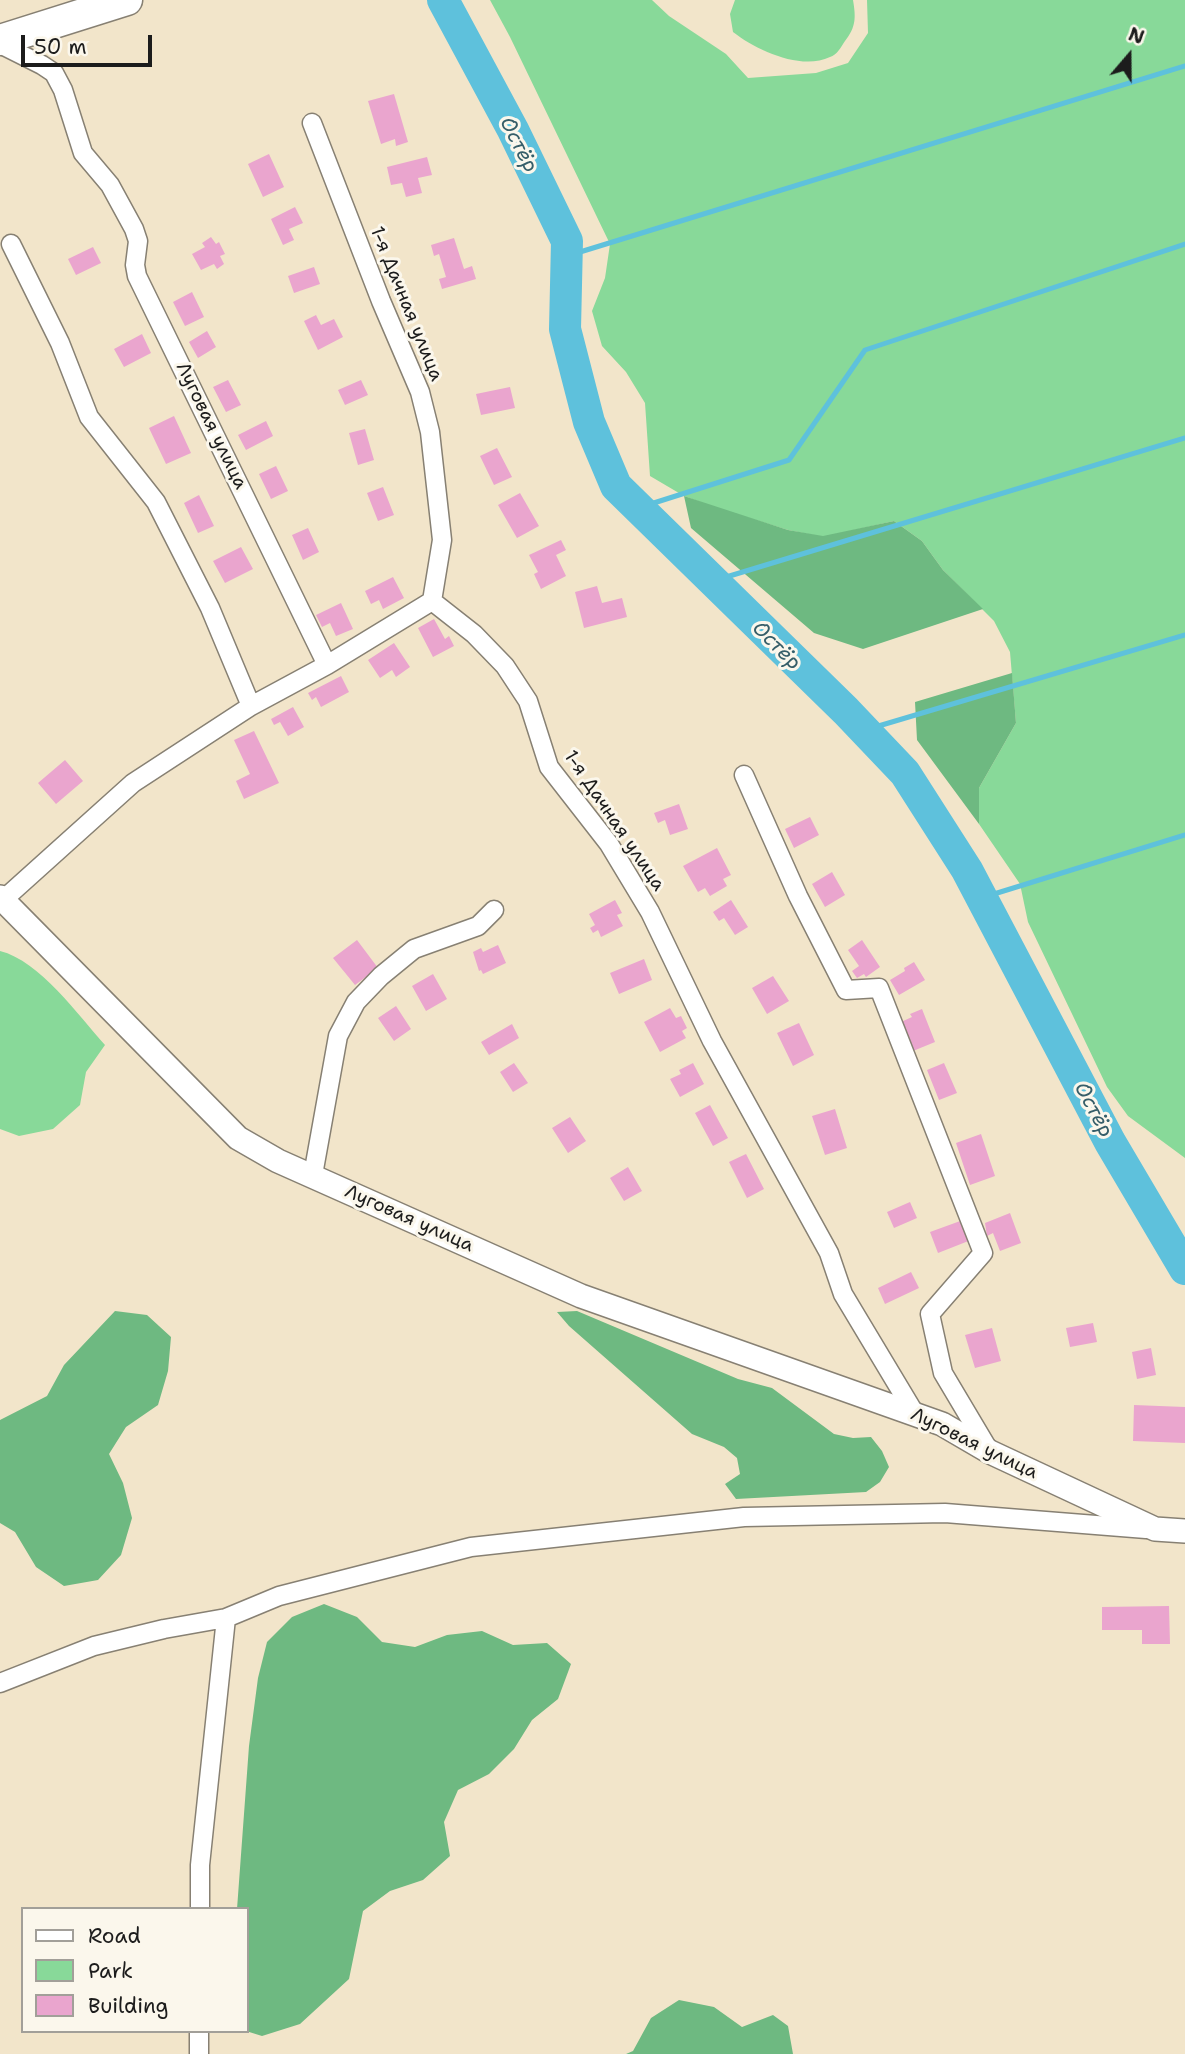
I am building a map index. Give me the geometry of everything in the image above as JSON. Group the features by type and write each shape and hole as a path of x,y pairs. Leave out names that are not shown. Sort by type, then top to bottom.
{"highway":[{"path":"0,42 127,0"}],"street":[{"name":"Луговая улица","path":"0,42 54,73 64,90 83,153 110,185 134,229 138,241 135,265 137,276 327,665"},
{"name":"1-я Дачная улица","path":"312,123 381,301 420,392 430,432 442,540 432,601 474,634 505,666 528,701 549,767 609,844 650,912 712,1041 829,1253 843,1294 915,1414"},
{"path":"11,244 60,343 89,417 156,502 210,608 251,706"},
{"name":"Луговая улица","path":"432,601 327,665 251,706 133,783 2,898 238,1138 278,1161 581,1296 942,1424 990,1452 1155,1529 1185,1531"},
{"path":"744,775 798,897 846,990 879,988 983,1253 930,1314 943,1373 990,1452"},
{"path":"313,1175 338,1036 356,1002 381,976 414,949 478,926 494,909"},
{"path":"0,1683 94,1646 164,1629 226,1618 279,1596 471,1547 744,1517 945,1513 1155,1529"},
{"path":"200,1907 200,1865 226,1618"},
{"path":"199,2033 199,2054"}],"green space":[{"path":"490,0 652,0 669,16 726,54 748,78 816,73 848,63 868,33 867,0 1185,0 1185,1158 1128,1116 1107,1087 1028,922 1020,884 979,824 979,788 1016,723 1010,652 994,621 943,570 922,541 894,521 823,537 788,530 717,508 684,496 650,476 645,403 626,372 602,346 592,311 605,278 610,244"},
{"path":"735,0 853,0 854,22 849,36 832,56 818,61 793,60 766,52 733,32 730,14"},
{"path":"684,496 788,530 823,536 894,521 922,541 943,570 983,609 863,649 814,633 691,528"},
{"path":"1012,673 1016,723 979,788 979,824 917,740 915,702"},
{"path":"0,951 15,957 44,977 105,1045 86,1072 80,1105 53,1129 19,1136 0,1129"},
{"path":"115,1311 147,1315 171,1337 168,1371 158,1405 126,1427 109,1454 123,1483 132,1518 121,1555 98,1580 64,1586 36,1567 15,1532 0,1523 0,1420 47,1396 64,1365"},
{"path":"577,1311 738,1379 772,1388 834,1434 853,1438 871,1437 882,1451 889,1467 880,1482 866,1492 736,1499 725,1484 740,1474 737,1458 724,1447 692,1434 569,1326 557,1312"},
{"path":"324,1604 357,1617 382,1642 415,1647 447,1635 482,1631 513,1645 547,1643 571,1664 558,1699 532,1720 514,1749 489,1774 458,1790 444,1822 450,1856 423,1880 390,1891 363,1911 349,1979 300,2024 262,2036 248,2032 248,1907 237,1907 249,1746 258,1678 267,1642 292,1617"},
{"path":"679,2000 714,2007 742,2027 773,2015 788,2026 793,2054 626,2054 633,2051 651,2018"}],"building":[{"path":"394,94 408,142 396,146 395,139 381,144 368,101"},
{"path":"269,154 284,187 263,197 248,164"},
{"path":"427,157 432,175 418,178 422,193 406,197 402,183 391,185 387,167"},
{"path":"295,207 303,223 289,229 294,240 283,245 271,219"},
{"path":"211,237 216,244 219,242 225,254 220,256 224,264 217,269 214,264 201,270 192,254 205,247 202,243"},
{"path":"454,238 464,269 472,266 476,279 442,289 439,279 446,277 439,254 434,256 431,245"},
{"path":"93,247 101,263 76,275 68,259"},
{"path":"314,267 320,284 294,293 288,276"},
{"path":"192,292 204,317 185,326 173,302"},
{"path":"316,315 321,325 334,319 343,337 318,350 304,321"},
{"path":"207,331 216,347 198,358 189,342"},
{"path":"142,334 151,353 124,367 114,349"},
{"path":"228,380 241,405 226,412 213,387"},
{"path":"361,380 368,395 345,405 338,390"},
{"path":"510,387 515,408 481,415 476,394"},
{"path":"174,416 191,453 166,464 149,428"},
{"path":"266,421 273,436 246,450 238,435"},
{"path":"365,429 374,460 358,465 349,433"},
{"path":"497,448 512,477 494,485 480,456"},
{"path":"276,466 288,491 271,499 259,474"},
{"path":"383,487 394,515 378,521 367,493"},
{"path":"520,493 539,526 517,538 498,505"},
{"path":"199,495 214,526 198,533 184,503"},
{"path":"308,528 319,552 303,560 292,535"},
{"path":"561,540 566,550 556,555 566,576 541,589 534,574 538,572 529,555"},
{"path":"241,547 253,569 225,583 213,561"},
{"path":"393,577 404,598 383,609 379,600 371,604 365,591"},
{"path":"597,586 602,603 622,598 627,617 584,628 575,592"},
{"path":"341,603 353,629 336,636 330,623 322,627 316,615"},
{"path":"434,619 445,639 449,636 454,646 433,657 418,628"},
{"path":"394,643 410,667 396,677 392,670 380,678 368,660"},
{"path":"341,676 349,692 321,707 316,697 312,700 308,693"},
{"path":"293,707 304,727 288,736 280,722 274,725 271,719"},
{"path":"254,731 279,783 244,799 236,781 250,774 234,740"},
{"path":"65,760 83,781 56,804 38,783"},
{"path":"679,804 688,829 670,835 665,820 658,823 654,813"},
{"path":"810,817 819,835 794,848 785,829"},
{"path":"717,848 731,875 723,879 727,886 710,896 705,888 698,892 683,866"},
{"path":"832,872 845,895 825,907 812,884"},
{"path":"615,900 622,913 617,915 623,926 601,937 598,930 593,933 590,928 595,925 589,914"},
{"path":"731,900 748,927 735,935 724,918 719,921 713,912"},
{"path":"357,940 378,968 355,985 333,958"},
{"path":"862,940 880,967 866,977 864,974 857,978 852,971 859,966 848,950"},
{"path":"498,945 506,963 483,974 479,971 473,952 481,948 483,952"},
{"path":"644,959 652,980 619,994 610,973"},
{"path":"914,962 925,980 899,995 890,980"},
{"path":"433,974 447,999 426,1011 412,986"},
{"path":"773,976 789,1001 767,1014 752,988"},
{"path":"396,1006 411,1029 394,1041 378,1018"},
{"path":"670,1008 676,1018 681,1016 687,1028 682,1031 686,1038 660,1052 644,1022"},
{"path":"922,1009 935,1042 913,1051 901,1022"},
{"path":"799,1023 814,1055 793,1066 777,1033"},
{"path":"512,1024 519,1038 489,1055 481,1042"},
{"path":"514,1063 528,1083 513,1092 500,1072"},
{"path":"693,1063 704,1084 680,1097 670,1079 681,1074 679,1070"},
{"path":"944,1063 957,1093 939,1100 927,1070"},
{"path":"710,1105 728,1138 713,1146 695,1113"},
{"path":"835,1109 847,1148 825,1155 812,1116"},
{"path":"570,1117 586,1141 568,1153 552,1128"},
{"path":"981,1134 995,1176 970,1185 956,1143"},
{"path":"746,1154 764,1189 747,1198 729,1162"},
{"path":"628,1167 642,1191 624,1201 610,1178"},
{"path":"910,1202 917,1218 894,1228 887,1212"},
{"path":"1010,1213 1021,1243 1000,1251 993,1233 987,1236 985,1223"},
{"path":"963,1220 971,1240 938,1253 930,1232"},
{"path":"911,1272 919,1288 885,1304 878,1288"},
{"path":"1093,1323 1097,1342 1070,1347 1066,1328"},
{"path":"992,1328 1001,1361 975,1368 965,1335"},
{"path":"1151,1348 1156,1375 1137,1379 1132,1352"},
{"path":"1134,1405 1185,1407 1185,1443 1133,1441"},
{"path":"1169,1606 1170,1644 1142,1644 1142,1630 1102,1630 1102,1607"}],"waterway":[{"name":"Остёр","path":"443,0 513,130 567,241 565,329 589,422 616,486 846,711 905,773 967,870 1110,1142 1185,1269"},
{"path":"567,256 1185,66"},
{"path":"638,508 789,460 865,350 1185,244"},
{"path":"713,581 1185,438"},
{"path":"865,730 1185,635"},
{"path":"981,898 1185,835"}]}
